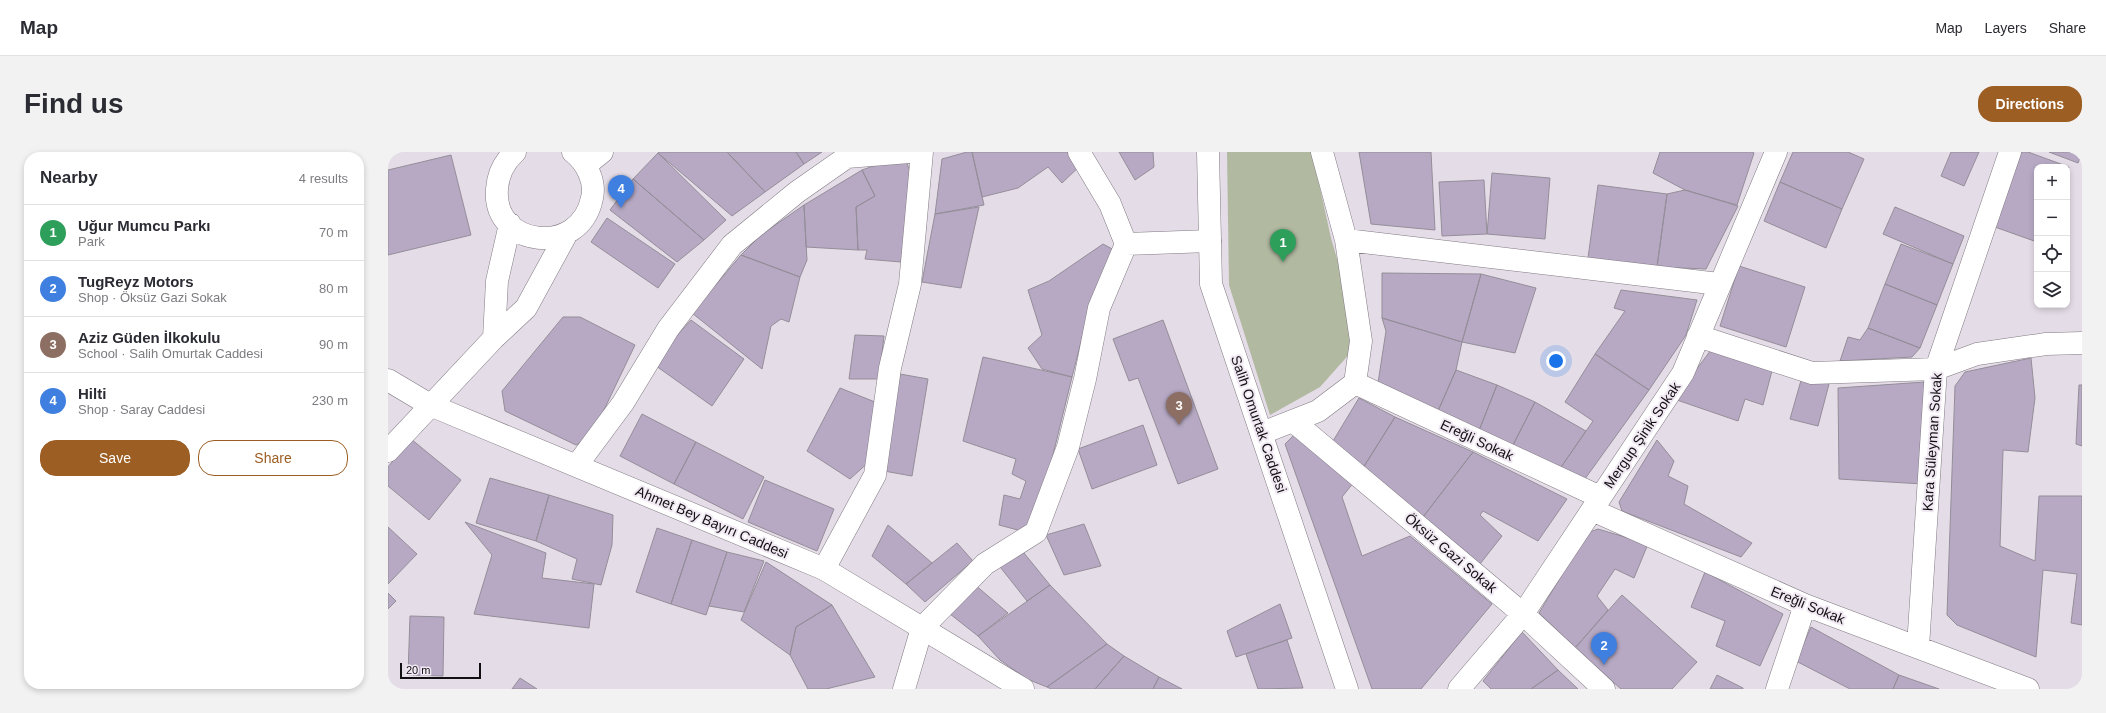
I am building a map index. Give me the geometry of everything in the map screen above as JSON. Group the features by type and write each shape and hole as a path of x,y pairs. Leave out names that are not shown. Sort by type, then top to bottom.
{"street":[{"path":"512,152 503,165 497,180 496,196 501,212 510,224 522,234 537,239 553,238 567,233 580,224 588,211 593,196 592,180 587,156"},
{"path":"577,465 623,403 668,328 732,245 797,192 847,157 909,152"},
{"path":"824,569 875,476 890,368 910,284 922,152"},
{"path":"904,689 922,628 984,564 1036,532 1068,447 1085,379 1099,308 1126,244 1110,204 1079,152"},
{"name":"Salih Omurtak Caddesi","path":"1208,152 1212,284 1347,689"},
{"path":"1262,433 1318,411 1355,383 1360,341 1346,240 1322,152"},
{"name":"Mergup Şinik Sokak","path":"1459,689 1523,614 1683,373 1719,284 1776,152"},
{"name":"Kara Süleyman Sokak","path":"1918,647 1936,369 2010,152"},
{"path":"494,338 497,281 510,224"},
{"path":"388,450 494,338 526,308 567,233"},
{"path":"1346,240 1719,284"},
{"path":"1126,244 1210,241"},
{"path":"1698,336 1812,372 1936,369 1977,354 2046,344 2082,343"},
{"name":"Ahmet Bey Bayırı Caddesi","path":"388,380 430,405 824,569 1023,689"},
{"name":"Ereğli Sokak","path":"1355,383 1805,605 2028,689"},
{"name":"Öksüz Gazi Sokak","path":"1294,421 1523,614 1604,689"},
{"path":"1777,689 1805,605"}],"green space":[{"path":"1227,152 1312,152 1331,238 1361,341 1320,387 1270,415 1229,285"}],"building":[{"path":"727,152 765,192 732,216 658,153"},
{"path":"727,152 796,152 804,164 765,192"},
{"path":"796,152 822,152 804,164"},
{"path":"972,152 984,205 935,214 942,159"},
{"path":"972,152 1075,152 1082,164 1062,183 1048,167 1018,188 982,197"},
{"path":"1119,152 1153,152 1154,167 1135,180"},
{"path":"1359,152 1431,152 1435,230 1371,224"},
{"path":"1660,152 1754,153 1737,205 1685,190 1653,173"},
{"path":"1793,152 1848,152 1864,159 1842,209 1780,182"},
{"path":"1951,152 1979,152 1964,186 1941,176"},
{"path":"2018,152 2028,152 2061,164 2034,164 2034,241 1992,226"},
{"path":"2049,152 2082,152 2082,153 2078,163"},
{"path":"658,153 726,220 704,240 633,179"},
{"path":"451,155 471,235 388,255 388,170"},
{"path":"904,155 912,177 901,262 865,259 867,250 858,250 856,207 875,196 862,170"},
{"path":"862,170 875,196 856,207 858,250 806,247 804,205"},
{"path":"1492,173 1550,178 1545,239 1487,234"},
{"path":"633,179 704,240 677,262 610,210"},
{"path":"1484,180 1487,234 1442,236 1439,182"},
{"path":"1780,182 1842,209 1826,248 1764,221"},
{"path":"1598,185 1667,194 1657,267 1588,258"},
{"path":"1685,190 1738,206 1706,269 1657,267 1667,194"},
{"path":"804,205 807,260 800,277 741,255 761,235"},
{"path":"979,207 961,288 922,282 935,214"},
{"path":"1895,207 1964,236 1953,264 1883,234"},
{"path":"607,218 675,264 658,288 591,242"},
{"path":"1103,244 1116,251 1084,330 1072,377 1042,369 1028,348 1042,335 1028,290 1049,281"},
{"path":"1901,244 1953,264 1937,305 1885,284"},
{"path":"741,255 800,277 789,322 781,319 771,326 762,369 692,313"},
{"path":"1739,266 1805,287 1786,347 1720,326"},
{"path":"1382,273 1481,274 1462,342 1382,318"},
{"path":"1481,274 1536,288 1515,353 1462,342"},
{"path":"1885,284 1937,305 1920,348 1868,328"},
{"path":"1621,290 1697,300 1686,335 1649,390 1595,354 1625,311 1614,308"},
{"path":"563,317 580,317 635,345 591,437 576,445 505,411 502,391"},
{"path":"1382,318 1462,342 1456,370 1438,411 1378,383 1386,331"},
{"path":"691,320 744,359 712,406 652,363"},
{"path":"1163,320 1218,469 1178,484 1138,378 1129,381 1113,339"},
{"path":"1868,328 1920,348 1912,357 1840,361 1848,337 1860,340"},
{"path":"855,335 884,336 879,379 849,379"},
{"path":"1711,350 1773,367 1763,405 1745,399 1738,421 1674,399"},
{"path":"1595,354 1649,390 1582,483 1559,470 1593,421 1565,402"},
{"path":"983,357 1072,377 1050,467 1029,533 999,525 1004,495 1020,499 1026,481 1012,474 1016,459 963,441"},
{"path":"2031,358 2035,398 2028,452 2003,450 2000,546 2035,561 2039,496 2082,496 2082,625 2071,623 2077,574 2043,570 2036,657 1957,625 1947,615 1955,386 1965,372"},
{"path":"1456,370 1497,385 1478,433 1438,411"},
{"path":"900,374 928,379 912,476 884,471"},
{"path":"1802,377 1829,384 1818,426 1790,419"},
{"path":"1925,382 1923,484 1839,479 1838,388"},
{"path":"1497,385 1535,402 1512,447 1478,433"},
{"path":"2079,385 2082,385 2082,446 2076,444"},
{"path":"840,388 875,402 872,459 850,479 807,451"},
{"path":"1359,398 1395,417 1363,468 1333,441"},
{"path":"1535,402 1586,431 1559,470 1512,447"},
{"path":"642,414 696,442 674,484 620,456"},
{"path":"1395,417 1473,452 1423,517 1363,468"},
{"path":"1143,425 1157,465 1092,489 1078,449"},
{"path":"1297,432 1354,482 1342,497 1362,556 1410,536 1492,604 1421,689 1372,689 1285,444"},
{"path":"411,439 461,480 429,520 388,486 388,467"},
{"path":"1657,440 1674,461 1668,476 1688,486 1684,504 1752,543 1741,557 1622,511 1619,502"},
{"path":"696,442 764,477 743,519 674,484"},
{"path":"1473,452 1567,499 1538,541 1483,511 1480,515 1502,536 1480,564 1423,517"},
{"path":"490,478 549,495 536,541 476,523"},
{"path":"765,480 834,509 817,551 748,522"},
{"path":"549,495 613,515 612,545 601,585 572,579 577,559 536,541"},
{"path":"465,522 546,553 542,578 594,584 589,628 474,614 492,555"},
{"path":"1084,524 1101,566 1064,575 1046,535"},
{"path":"888,525 932,563 906,584 872,556"},
{"path":"388,527 417,554 388,584"},
{"path":"657,528 692,540 671,604 636,592"},
{"path":"1598,529 1648,544 1634,578 1615,569 1597,596 1608,610 1575,648 1539,613 1587,533"},
{"path":"692,540 727,552 706,615 671,604"},
{"path":"957,543 973,561 925,602 906,584"},
{"path":"1019,547 1050,585 1027,601 997,563"},
{"path":"727,552 764,561 744,612 709,606"},
{"path":"766,562 832,605 796,627 790,655 741,620"},
{"path":"1705,572 1783,614 1760,666 1716,646 1725,621 1691,607"},
{"path":"974,584 1008,613 978,636 950,614"},
{"path":"1050,585 1107,644 1047,687 1027,679 1000,660 978,636"},
{"path":"388,593 396,601 388,609"},
{"path":"1622,595 1697,662 1672,689 1621,689 1575,648"},
{"path":"1280,604 1292,638 1236,657 1227,631"},
{"path":"832,605 875,677 826,689 808,689 790,655 796,627"},
{"path":"410,616 444,617 443,676 408,675"},
{"path":"1811,627 1899,675 1893,689 1850,689 1796,661"},
{"path":"1522,632 1558,670 1531,689 1491,689 1483,681"},
{"path":"1287,640 1303,688 1258,689 1246,654"},
{"path":"1107,644 1124,656 1095,689 1051,689 1047,687"},
{"path":"1124,656 1159,677 1153,689 1095,689"},
{"path":"1558,670 1578,689 1531,689"},
{"path":"1717,675 1743,688 1743,689 1710,689"},
{"path":"1899,675 1939,689 1893,689"},
{"path":"1159,677 1182,689 1153,689"},
{"path":"520,678 537,689 512,689"}],"place":[{"name":"Hilti","path":"621,208"},
{"name":"Uğur Mumcu Parkı","path":"1283,262"},
{"name":"Aziz Güden İlkokulu","path":"1179,425"},
{"name":"TugReyz Motors","path":"1604,665"}]}
